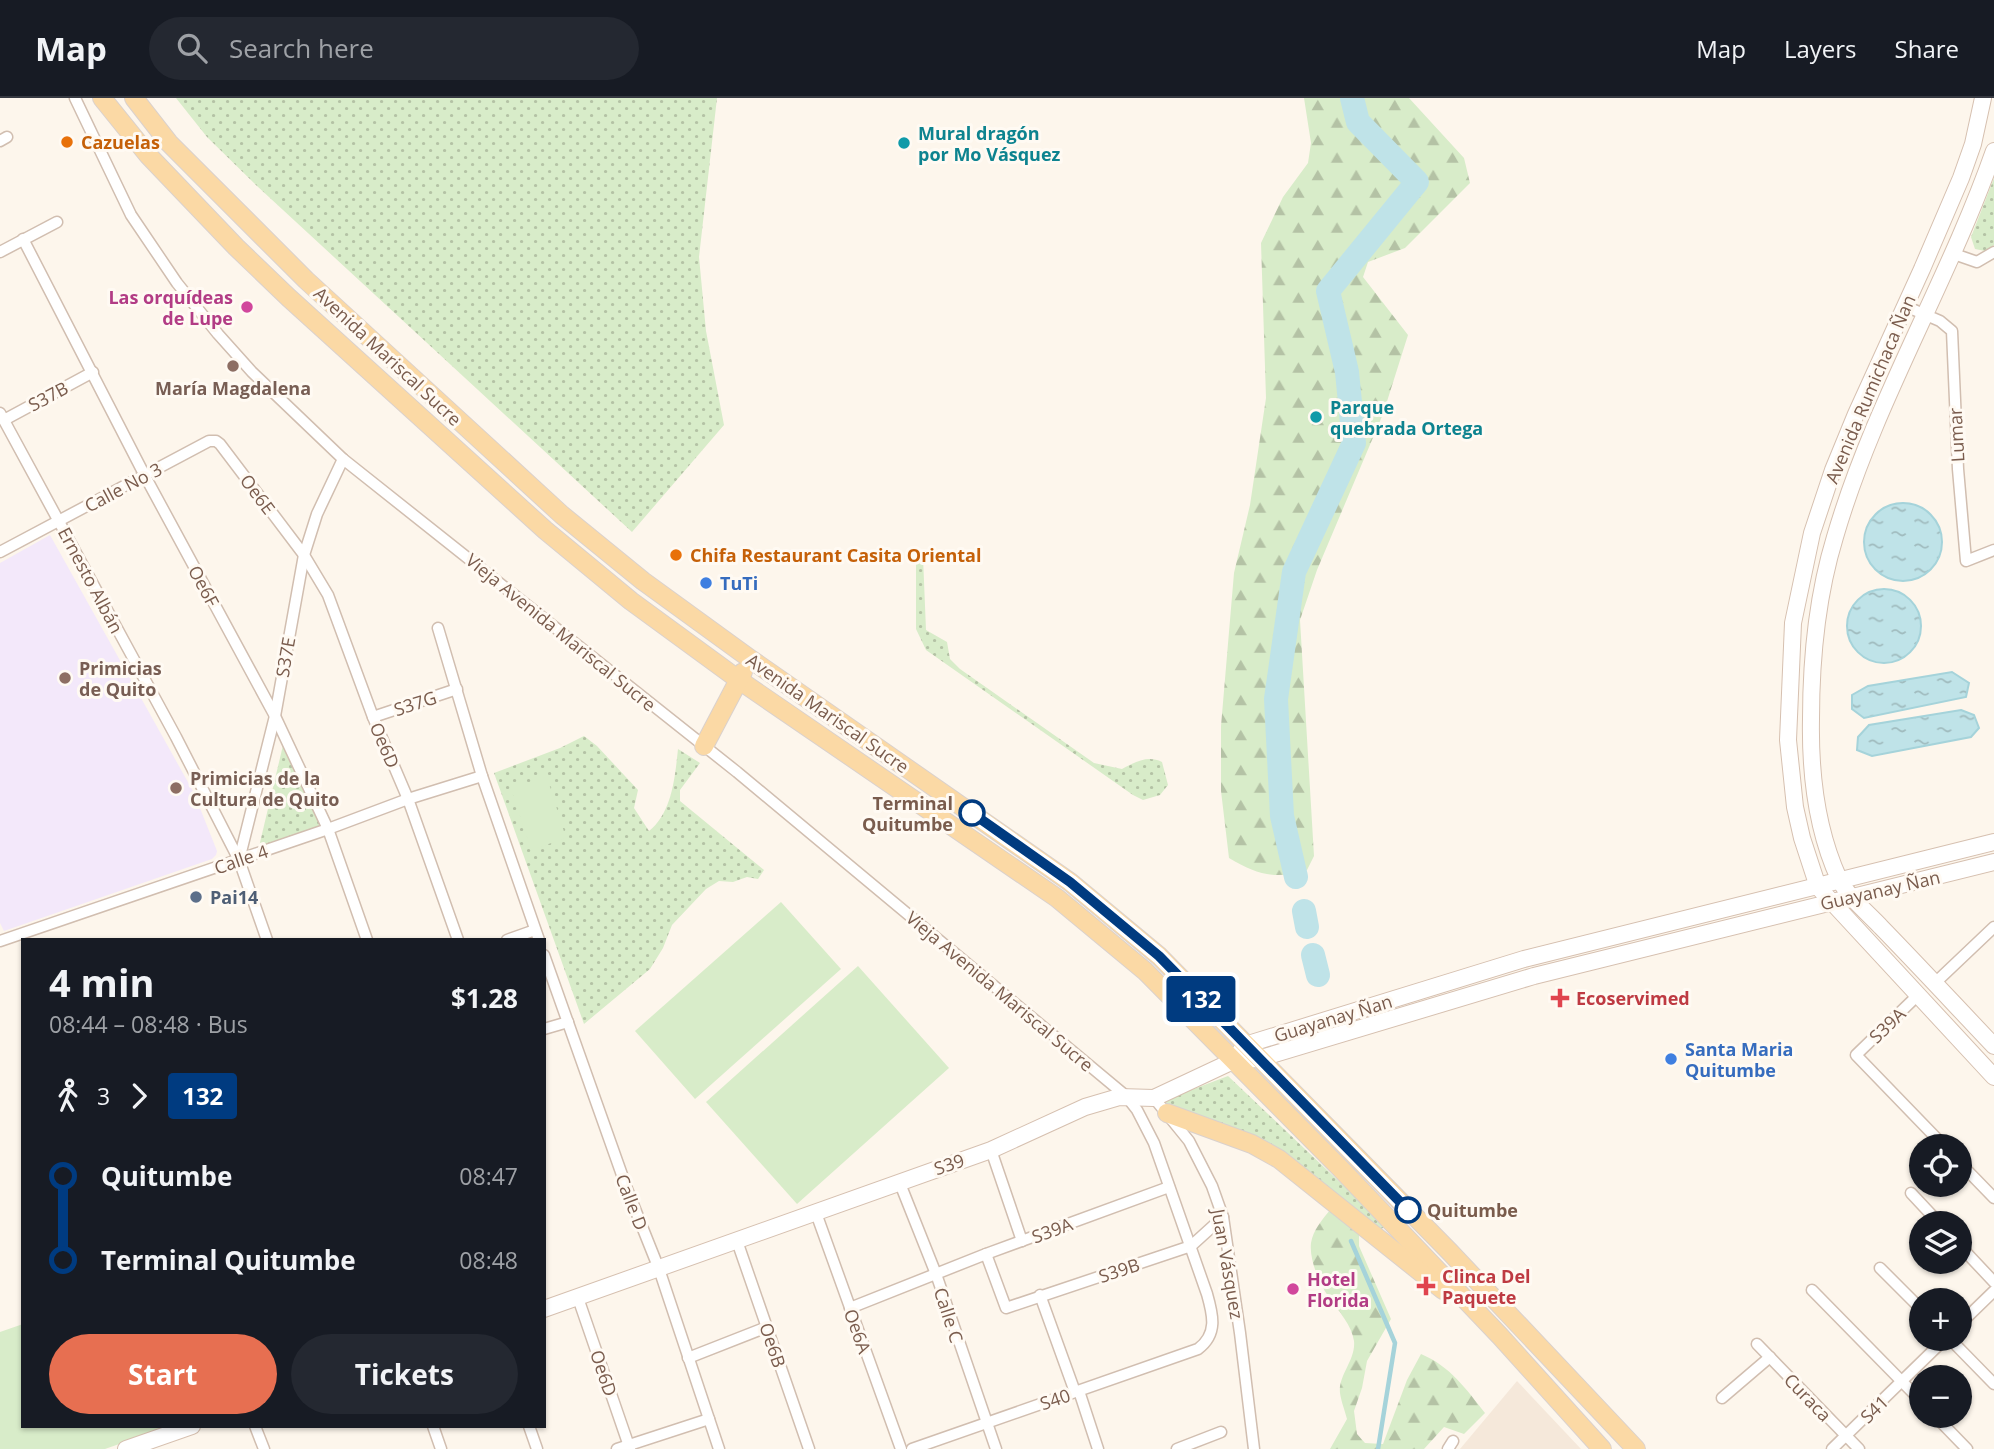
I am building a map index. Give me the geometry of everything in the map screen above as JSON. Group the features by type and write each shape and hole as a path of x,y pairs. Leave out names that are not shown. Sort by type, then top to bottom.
{"main road":[{"name":"Avenida Mariscal Sucre","path":"102,98 148,155 236,247 417,415 566,548 631,601 739,680 1057,898 1240,1052 1258,1059 1408,1210 1636,1449"},
{"name":"Avenida Mariscal Sucre","path":"134,98 169,143 306,280 562,516 643,581 749,659 1070,882 1159,956 1340,1168 1500,1336 1602,1449"},
{"name":"Avenida Rumichaca Ñan","path":"1983,98 1973,144 1961,178 1856,414 1833,470 1812,533 1793,623 1788,740 1792,789 1801,838 1818,887 1994,1077"},
{"name":"Avenida Rumichaca Ñan","path":"1991,1036 1935,983 1840,881 1823,832 1814,786 1811,697 1816,626 1834,539 1854,477 1954,254 1994,151"},
{"path":"704,746 749,659"},
{"path":"874,774 888,755"},
{"name":"Guayanay Ñan","path":"1240,1052 1524,960 1994,842"},
{"name":"Guayanay Ñan","path":"1258,1059 1534,976 1829,901 1994,863"},
{"name":"S39","path":"546,1308 991,1150 1111,1098 1154,1098 1240,1052"},
{"path":"1167,1113 1252,1144 1279,1159 1500,1336"},
{"path":"126,1449 163,1443 189,1428"}],"street":[{"name":"Vieja Avenida Mariscal Sucre","path":"75,98 131,215 177,283 252,372 343,459 704,746 1126,1096"},
{"path":"0,252 57,222"},
{"name":"Oe6F","path":"23,239 145,476 275,716 328,829 366,938"},
{"path":"1954,254 1976,262 1994,252"},
{"name":"Lumar","path":"1905,306 1946,324 1952,331 1958,469 1967,567 1994,551"},
{"name":"S37B","path":"2,416 93,372"},
{"name":"Ernesto Albán","path":"2,416 5,434 59,521 239,860 266,938"},
{"name":"Calle No 3","path":"0,552 209,441"},
{"name":"Oe6E","path":"209,441 220,444 304,555"},
{"name":"S37E","path":"239,860 275,716 304,555 317,514 343,459"},
{"name":"Oe6D","path":"304,555 328,595 373,717 408,799 457,938"},
{"path":"438,628 482,776 537,935 519,938"},
{"name":"S37G","path":"373,717 457,689"},
{"name":"Calle 4","path":"1,939 482,776"},
{"path":"1935,983 1994,927"},
{"name":"Calle D","path":"546,961 627,1189 659,1269 719,1449"},
{"name":"S39A","path":"1917,996 1856,1055 1932,1134"},
{"path":"546,1029 568,1022"},
{"name":"Juan Vásquez","path":"1126,1096 1137,1110 1154,1143 1214,1318 1211,1334 1198,1349"},
{"name":"Juan Vásquez","path":"1154,1098 1189,1141 1212,1185 1223,1217 1254,1449"},
{"path":"991,1150 1022,1241"},
{"path":"1972,1175 1994,1198"},
{"name":"Calle C","path":"899,1181 936,1274 996,1449"},
{"name":"S39A","path":"850,1308 986,1254 1169,1187"},
{"path":"1914,1197 1927,1211"},
{"name":"Oe6A","path":"816,1213 901,1449"},
{"name":"S39B","path":"986,1254 1006,1308 1191,1246 1223,1217"},
{"name":"Oe6B","path":"737,1241 809,1449"},
{"path":"1972,1258 1994,1282"},
{"path":"1880,1268 1909,1297"},
{"path":"1812,1290 1909,1390"},
{"path":"1972,1312 1994,1291"},
{"path":"1040,1295 1098,1449"},
{"name":"Oe6D","path":"578,1298 629,1447"},
{"path":"688,1358 767,1327"},
{"name":"Curaca","path":"1757,1344 1859,1449"},
{"name":"S40","path":"912,1449 1198,1349"},
{"name":"S41","path":"1832,1449 1935,1351"},
{"path":"1960,1351 1994,1384"},
{"path":"1722,1398 1770,1357"},
{"path":"617,1449 709,1419"},
{"path":"257,1428 264,1449"},
{"path":"434,1428 441,1449"},
{"path":"530,1428 537,1449"},
{"path":"1947,1428 1968,1449"},
{"path":"1177,1449 1221,1432"}],"shaded area":[{"name":"Primicias de Quito","path":"50,535 194,793 217,851 212,859 4,931 0,923 0,563"},
{"path":"1517,1381 1581,1449 1460,1449"}],"green space":[{"path":"176,98 717,98 699,257 706,331 724,425 632,532 257,186 207,137"},
{"path":"1304,98 1409,98 1464,158 1470,183 1405,248 1368,262 1363,277 1408,335 1383,414 1317,570 1300,620 1314,856 1307,870 1276,875 1258,872 1229,858 1221,791 1221,726 1234,573 1250,505 1266,398 1261,243 1283,197 1308,163 1311,143"},
{"path":"1994,178 1994,245 1985,251 1975,249 1971,237"},
{"path":"923,557 926,630 947,642 950,659 960,669 1094,763 1122,769 1147,759 1162,762 1168,785 1160,795 1143,800 1133,795 926,650 916,629 916,559"},
{"path":"584,736 597,746 638,790 634,808 649,831 663,815 667,805 674,783 678,749 700,763 680,790 680,801 764,870 758,879 747,877 733,882 719,881 706,889 672,925 663,948 650,969 584,1024 494,773"},
{"path":"284,741 320,826 258,851"},
{"path":"547,777 566,838 531,850 511,789"},
{"path":"781,902 841,969 695,1099 635,1031"},
{"path":"858,966 949,1068 797,1204 706,1102"},
{"path":"1228,1076 1386,1226 1375,1233 1215,1125 1162,1101"},
{"path":"1330,1210 1359,1235 1359,1246 1391,1319 1367,1361 1354,1411 1357,1434 1365,1443 1383,1444 1407,1380 1421,1354 1449,1372 1485,1413 1464,1434 1444,1427 1424,1449 1330,1449 1347,1419 1340,1386 1352,1355 1354,1341 1348,1324 1323,1287 1312,1257 1311,1243 1314,1234"},
{"path":"21,1325 21,1428 162,1429 105,1449 0,1449 0,1332"}],"water":[{"path":"1903,503 1918,506 1930,515 1939,527 1942,542 1939,557 1930,569 1918,578 1903,581 1888,578 1876,569 1867,557 1864,542 1867,527 1876,515 1888,506"},
{"path":"1884,589 1898,592 1910,600 1918,612 1921,626 1918,640 1910,652 1898,660 1884,663 1870,660 1858,652 1850,640 1847,626 1850,612 1858,600 1870,592"},
{"path":"1952,672 1969,683 1966,697 1864,718 1852,709 1852,695 1868,686"},
{"path":"1961,710 1974,715 1979,728 1971,737 1872,756 1857,750 1858,737 1869,725"}],"waterway":[{"path":"1296,877 1282,816 1276,699 1294,572 1354,443 1347,372 1328,291 1417,182 1358,122 1352,98"},
{"path":"1304,911 1307,927"},
{"path":"1313,955 1318,975"},
{"path":"1351,1241 1395,1343 1378,1449"}],"bus line":[{"name":"132","path":"972,813 1070,882 1159,956 1408,1210"}],"place":[{"name":"Cazuelas","path":"67,142"},
{"name":"Mural dragón por Mo Vásquez","path":"904,143"},
{"name":"Las orquídeas de Lupe","path":"247,307"},
{"name":"María Magdalena","path":"233,366"},
{"name":"Parque quebrada Ortega","path":"1316,417"},
{"name":"Chifa Restaurant Casita Oriental","path":"676,555"},
{"name":"TuTi","path":"706,583"},
{"name":"Primicias de Quito","path":"65,678"},
{"name":"Primicias de la Cultura de Quito","path":"176,788"},
{"name":"Terminal Quitumbe","path":"972,813"},
{"name":"Pai14","path":"196,897"},
{"name":"Ecoservimed","path":"1560,998"},
{"name":"Santa Maria Quitumbe","path":"1671,1059"},
{"name":"Quitumbe","path":"1408,1210"},
{"name":"Clinca Del Paquete","path":"1426,1286"},
{"name":"Hotel Florida","path":"1293,1289"}]}
